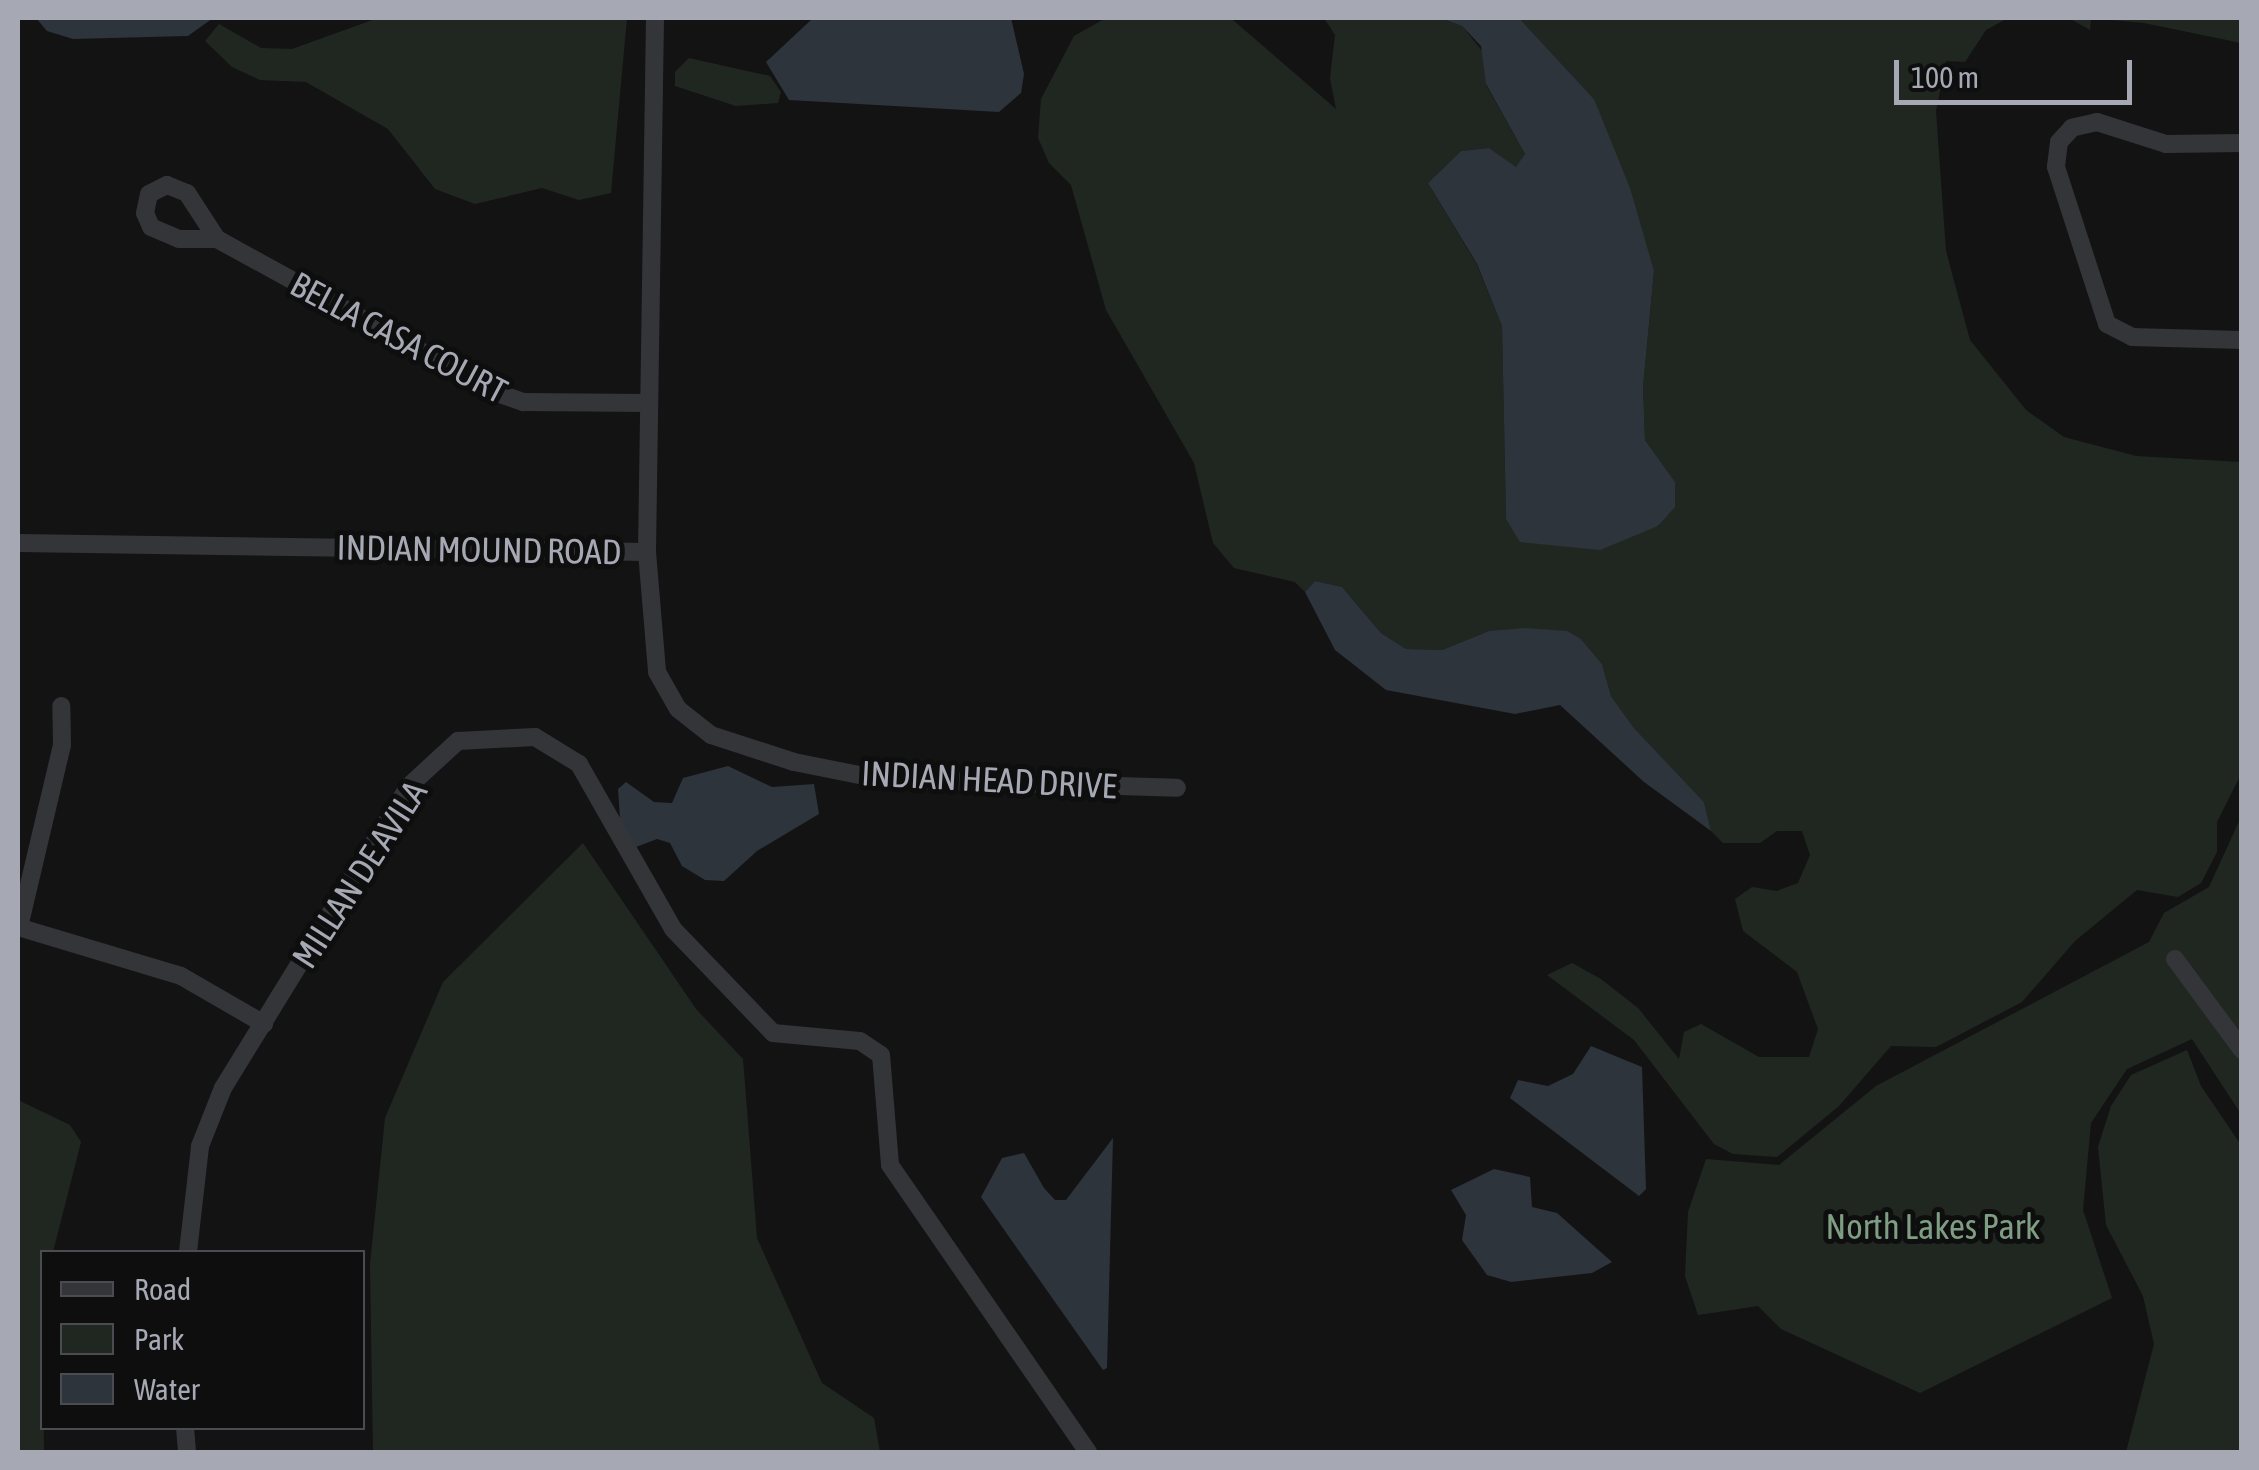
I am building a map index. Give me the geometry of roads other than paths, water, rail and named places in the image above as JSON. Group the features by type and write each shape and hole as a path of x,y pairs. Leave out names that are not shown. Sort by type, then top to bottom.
{"street":[{"name":"INDIAN MOUND ROAD","path":"18,543 647,552 655,18"},
{"path":"2242,144 2166,144 2097,122 2072,128 2059,142 2056,167 2106,324 2132,337 2242,340"},
{"name":"BELLA CASA COURT","path":"217,239 496,393 523,402 649,403"},
{"name":"INDIAN HEAD DRIVE","path":"647,552 657,672 678,708 712,735 794,762 879,779 1178,788"},
{"path":"60,706 62,746 18,927 181,976 264,1024"},
{"name":"MILLAN DE AVILA","path":"188,1250 200,1146 222,1088 409,786 458,741 535,737 580,764 674,929 773,1034 860,1041 881,1055 890,1166 1088,1452"},
{"path":"2175,959 2242,1050"}],"water":[{"path":"36,18 213,18 188,36 73,39 47,31"},
{"path":"1011,18 1024,74 1021,93 999,112 789,100 766,62 812,19"},
{"path":"1440,18 1519,18 1594,99 1630,188 1654,271 1643,387 1645,440 1675,482 1675,507 1658,526 1600,550 1520,542 1506,519 1502,326 1477,264 1428,183 1461,151 1489,148 1516,167 1525,154 1486,84 1481,46 1462,26"},
{"path":"1315,581 1342,587 1381,633 1406,649 1442,650 1489,631 1525,628 1567,631 1581,639 1602,664 1611,696 1634,728 1704,802 1711,831 1644,782 1560,705 1515,714 1386,690 1335,650 1305,592"},
{"path":"728,766 772,787 814,784 819,814 757,851 724,881 705,880 682,866 670,843 657,839 636,847 620,819 618,789 626,782 654,802 672,803 683,778"},
{"path":"1591,1046 1642,1067 1646,1189 1639,1196 1510,1098 1518,1080 1548,1086 1573,1074"},
{"path":"1113,1138 1107,1368 1103,1370 981,1197 1002,1158 1024,1153 1044,1188 1055,1200 1066,1200"},
{"path":"1494,1169 1530,1177 1532,1207 1557,1213 1612,1262 1592,1273 1511,1282 1487,1275 1462,1240 1466,1215 1451,1190"}],"park label":[{"name":"North Lakes Park","path":"1933,1226"}]}
